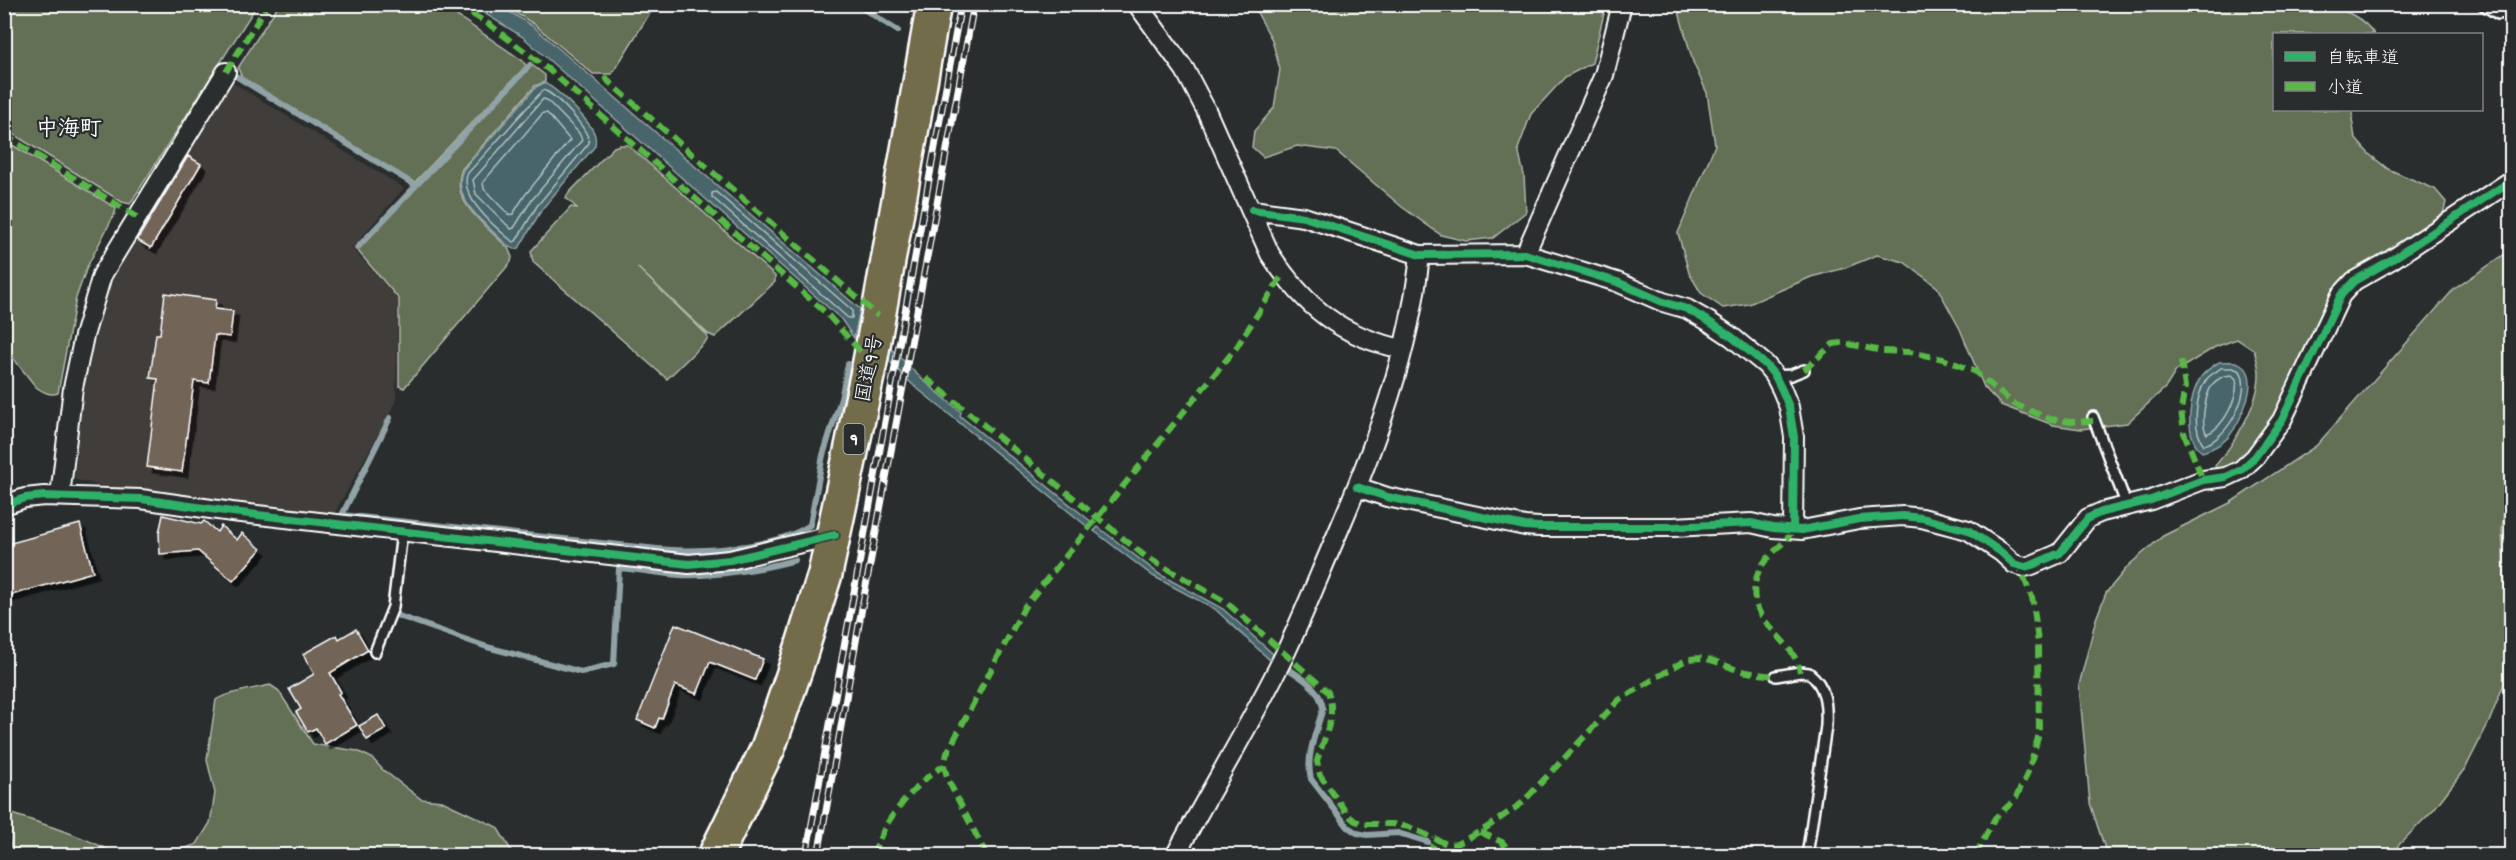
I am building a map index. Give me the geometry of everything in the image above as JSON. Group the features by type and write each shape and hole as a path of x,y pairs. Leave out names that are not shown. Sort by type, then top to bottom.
{"highway":[{"name":"国道9号","path":"717,855 768,748 811,623 835,535 870,362 934,4"}],"street":[{"path":"1137,4 1185,70 1206,110 1270,254 1283,274 1314,309 1334,323 1383,345 1403,349"},
{"path":"1525,254 1604,75 1622,4"},
{"path":"60,496 73,388 97,287 114,255 226,72"},
{"path":"1357,487 1387,497 1525,526 1672,527 1751,524 1808,529 1879,517 1922,518 1968,530 2001,552 2014,564 2025,567 2048,560 2060,553 2088,518 2151,500 2203,480 2226,477 2241,470 2255,457 2282,420 2341,295 2354,281 2391,260 2511,180"},
{"path":"1252,210 1304,217 1420,255 1525,254 1617,282 1663,302 1687,309 1732,337 1775,375 1789,407 1794,437 1793,529"},
{"path":"1175,855 1284,657 1357,487 1384,416 1403,349 1416,288 1420,255"},
{"path":"4,505 25,498 60,496 141,499 232,512 689,564 730,560 835,535"}],"lane":[{"path":"2482,4 2498,14 2511,12"},
{"path":"1775,375 1791,375 1804,370"},
{"path":"2093,417 2127,506"},
{"path":"375,652 393,607 402,532"},
{"path":"1776,676 1800,672 1809,673 1821,685 1827,708 1807,855"}],"shaded area":[{"path":"230,81 404,188 352,248 398,299 396,402 333,516 105,487 74,479 85,381 111,276"}],"green space":[{"path":"279,4 441,5 523,61 526,66 414,183 242,78 238,68"},
{"path":"4,5 257,5 130,204 122,202 5,129"},
{"path":"503,5 655,5 612,74 593,74 534,24"},
{"path":"1253,5 1606,5 1592,63 1565,77 1531,114 1518,149 1524,175 1526,212 1493,238 1466,241 1441,235 1402,207 1336,151 1297,146 1263,157 1252,147 1254,131 1274,108 1280,69 1272,40"},
{"path":"1677,5 2328,5 2360,19 2373,33 2273,33 2273,111 2354,111 2352,119 2355,138 2369,154 2388,169 2435,189 2446,202 2442,220 2364,267 2250,458 2217,471 2215,466 2230,446 2251,410 2258,385 2259,370 2254,350 2237,339 2215,347 2176,371 2166,387 2127,423 2081,429 2053,425 2001,405 1984,387 1960,329 1937,287 1904,262 1877,255 1845,268 1811,277 1749,304 1723,308 1701,293 1689,273 1678,233 1715,145 1707,93 1693,62"},
{"path":"532,65 545,75 545,82 535,86 462,169 459,181 465,203 481,223 508,248 512,257 511,262 404,388 399,386 399,299 357,250"},
{"path":"4,140 116,208 87,267 76,298 58,393 55,394 47,393 36,387 5,348"},
{"path":"628,145 775,276 775,282 715,337 708,334 637,267 707,335 708,339 667,379 533,262 531,251 571,207 577,208 566,198 567,195 614,147"},
{"path":"2511,250 2512,458 2502,529 2507,636 2505,681 2489,722 2466,767 2434,809 2396,848 2383,855 2107,855 2090,803 2079,685 2096,619 2106,593 2129,565 2163,536 2230,503 2316,446 2453,290"},
{"path":"270,685 278,690 313,744 357,751 372,758 383,770 421,799 442,801 497,827 514,855 167,855 197,844 210,823 215,793 207,760 216,700 233,693"},
{"path":"12,814 79,837 118,855 14,855 7,829"}],"water":[{"path":"471,5 499,5 534,27 860,309 854,338 841,319 523,37"},
{"path":"544,83 565,98 581,114 595,136 595,146 542,209 519,248 515,249 509,247 474,213 462,192 460,181 463,170 536,87"},
{"path":"887,345 961,412 960,416 1093,523 1089,528 913,385 886,358"},
{"path":"2219,362 2240,363 2247,371 2250,379 2247,400 2230,435 2217,446 2202,452 2196,445 2190,426 2193,394 2201,377"},
{"path":"1098,527 1159,574 1223,609 1273,654 1271,661 1215,609 1153,576 1094,531"}],"building":[{"path":"188,156 201,164 151,248 137,240"},
{"path":"165,293 216,300 215,309 233,311 230,337 215,335 209,383 194,381 182,472 147,467 158,379 150,378 156,334 160,334"},
{"path":"163,515 201,524 204,521 217,532 221,526 237,540 242,533 261,549 233,581 198,551 160,554 159,533"},
{"path":"80,524 93,572 4,597 4,545"},
{"path":"675,624 763,659 755,680 710,662 697,694 675,685 662,719 659,718 655,728 637,720"},
{"path":"356,629 368,650 330,673 341,692 338,694 357,725 325,744 316,728 308,732 296,712 301,709 289,689 314,674 303,654 337,635 339,639"},
{"path":"378,715 386,729 367,740 359,726"}],"waterway":[{"path":"856,4 898,31"},
{"path":"357,248 530,65"},
{"path":"234,75 415,185"},
{"path":"390,418 342,515 657,549 693,550 736,547 778,539 810,525 823,455 841,399 848,364"},
{"path":"396,615 487,647 581,672 614,664 619,568 679,575 707,575 753,569 795,560"},
{"path":"1290,670 1301,677 1319,695 1323,708 1311,752 1311,779 1348,827 1357,833 1367,835 1398,833 1428,842"}],"railway":[{"path":"806,856 961,4"},
{"path":"818,856 974,4"}],"marked path":[{"path":"226,72 268,4"},
{"path":"456,4 490,25 549,70 826,313 870,362"},
{"path":"605,76 609,82 878,316"},
{"path":"4,135 137,217"},
{"path":"987,856 948,780 944,766 947,753 1025,606 1236,348 1283,274"},
{"path":"1804,370 1833,344 1843,343 1882,351 1909,352 1943,359 1974,371 2014,404 2050,419 2071,422 2094,421"},
{"path":"2181,360 2185,387 2181,410 2184,433 2203,480"},
{"path":"926,378 1146,557 1226,602 1328,692 1330,718 1317,761 1320,775 1348,815 1355,821 1365,824 1392,824 1409,827 1449,845 1457,844 1486,828 1522,803 1619,700 1684,661 1705,659 1738,670 1776,676"},
{"path":"1793,529 1761,567 1754,590 1756,604 1762,616 1796,659 1800,672"},
{"path":"1975,856 1995,818 2015,800 2028,772 2039,734 2038,643 2035,616 2032,597 2019,566"},
{"path":"873,856 885,828 897,809 921,783 944,766"},
{"path":"1480,832 1502,842 1514,856"},
{"path":"1430,856 1435,838"}],"cycle path":[{"path":"1357,487 1387,497 1539,527 1673,527 1751,523 1773,528 1802,530 1859,519 1903,516 1922,518 1968,530 2001,552 2014,564 2025,567 2060,553 2088,518 2102,512 2151,500 2203,480 2226,477 2241,470 2255,457 2282,420 2341,295 2354,281 2391,260 2512,180"},
{"path":"1252,210 1304,217 1420,255 1525,254 1617,282 1663,302 1687,309 1708,321 1766,365 1775,376 1789,407 1794,437 1793,529"},
{"path":"4,505 25,498 44,496 141,499 232,512 689,564 730,560 835,535"}],"district":[{"name":"中海町","path":"69,127"}]}
